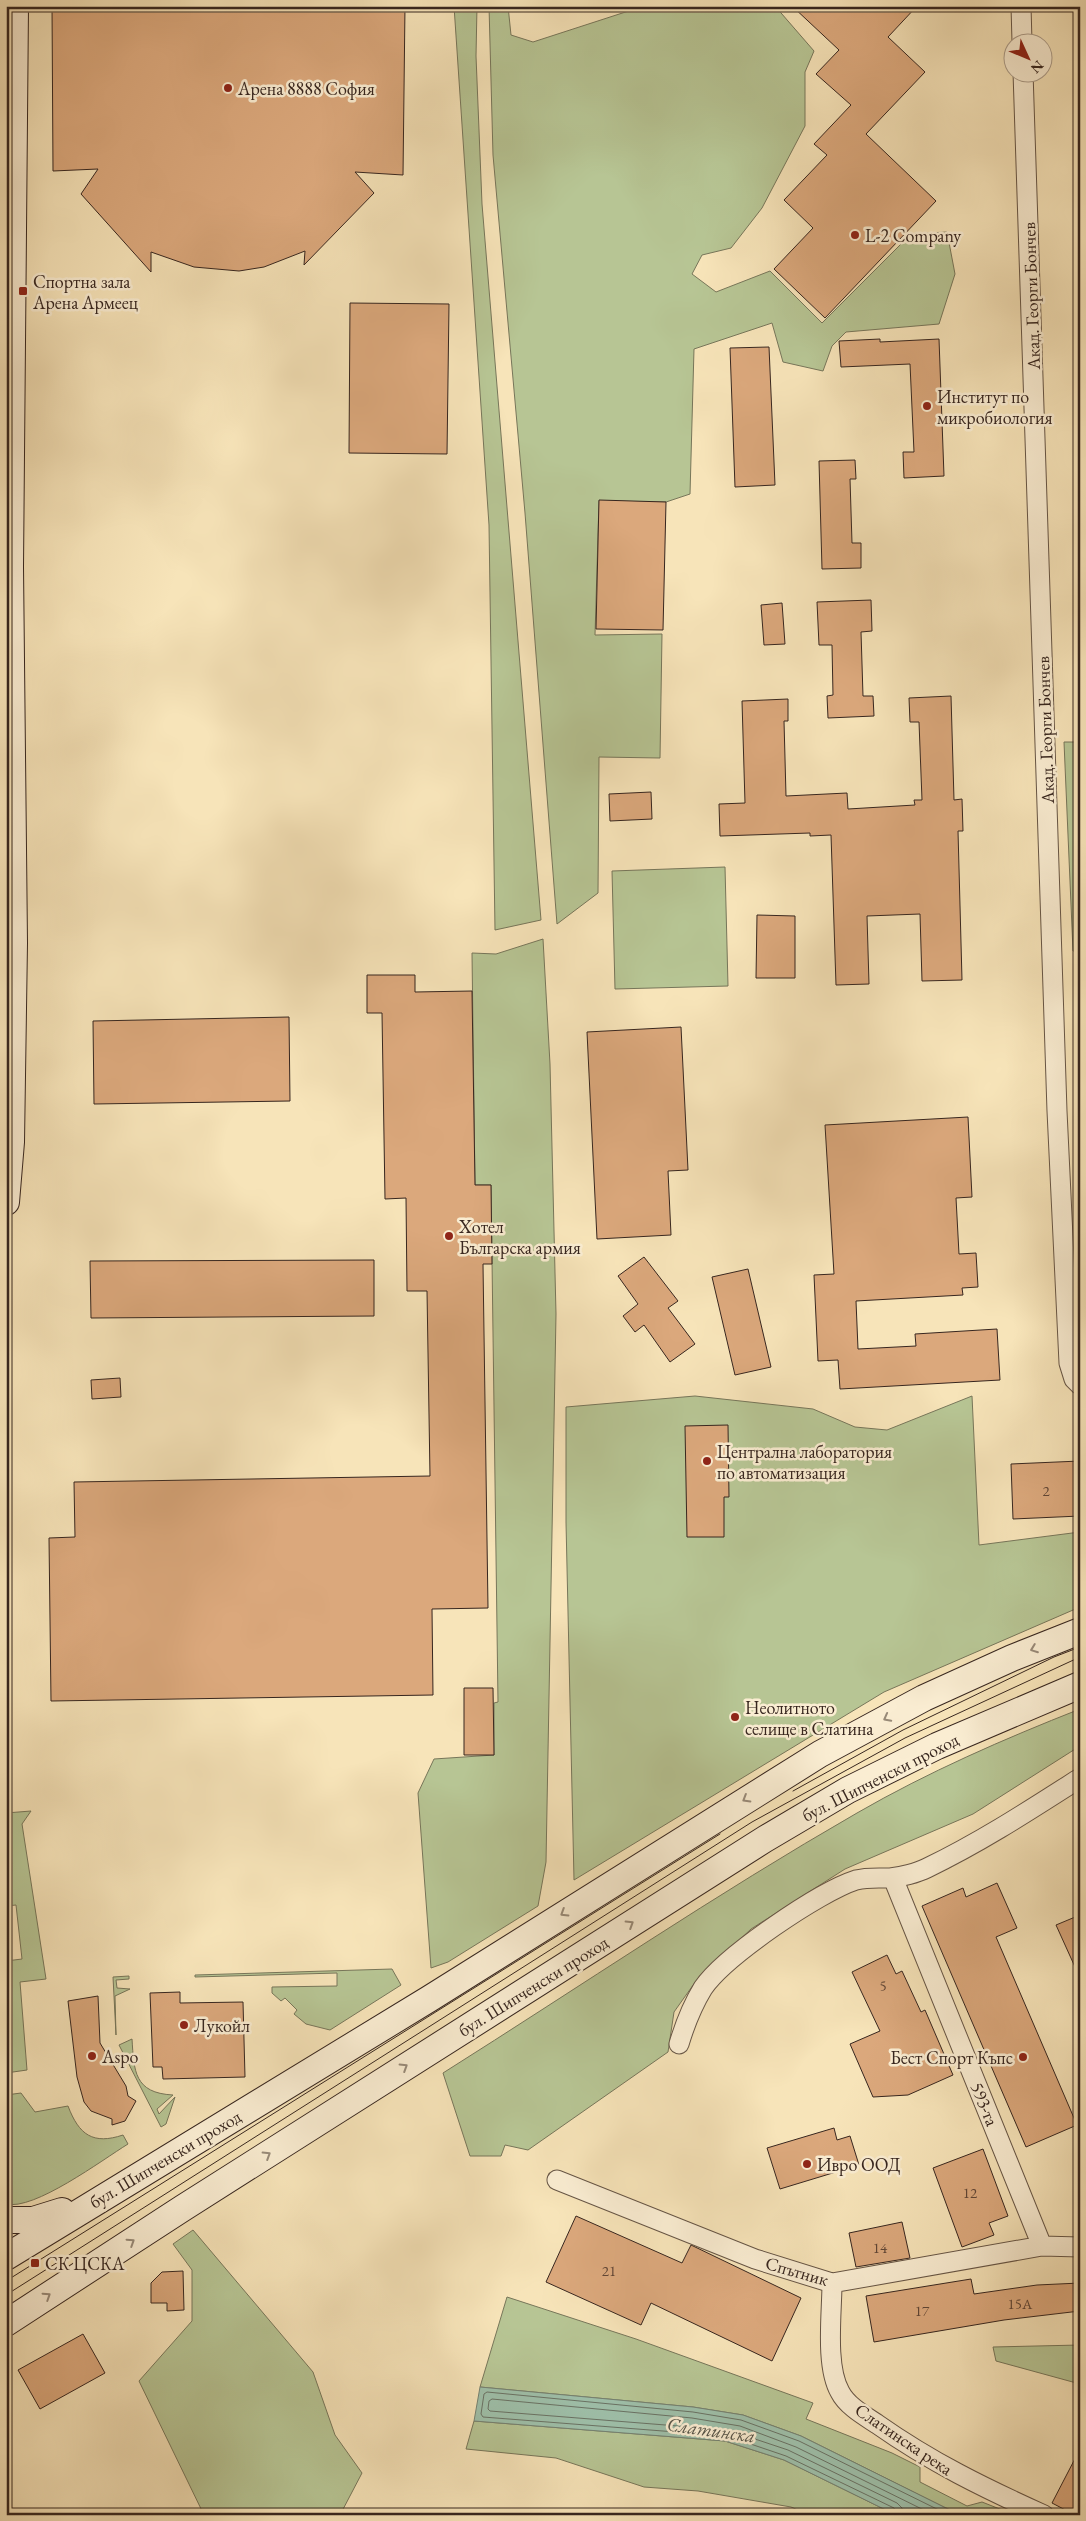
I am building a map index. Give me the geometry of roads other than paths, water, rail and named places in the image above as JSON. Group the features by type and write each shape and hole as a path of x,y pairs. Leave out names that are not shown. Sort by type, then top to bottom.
{"main road":[{"path":"6,1202 11,1142 14,963 10,794 10,71 14,6"},
{"name":"бул. Шипченски проход","path":"6,2257 103,2196 429,1999 820,1754 924,1698 1012,1658 1080,1631"},
{"name":"бул. Шипченски проход","path":"6,2323 764,1839 848,1790 928,1750 1080,1685"},
{"path":"6,2220 33,2220 103,2196"}],"street":[{"path":"1021,6 1022,32"},
{"name":"Акад. Георги Бончев","path":"1023,82 1057,1111 1069,1363 1074,1379 1080,1385"},
{"path":"679,2044 688,2014 704,1986 740,1952 840,1886 860,1879 893,1878 924,1869 989,1836 1080,1778"},
{"name":"593-та","path":"893,1878 1042,2246"},
{"name":"Спътник","path":"557,2180 754,2259 832,2283 1042,2246 1080,2247"},
{"name":"Слатинска река","path":"832,2283 833,2372 840,2393 856,2410 914,2449 963,2478 1044,2515"}],"water":[{"name":"Слатинска","path":"480,2387 693,2407 743,2415 801,2436 960,2515 896,2515 784,2460 725,2441 474,2421"}],"tram line":[{"path":"793,1791 903,1730 1054,1657 1080,1647"},
{"path":"6,2295 752,1822 905,1738 1080,1657"},
{"path":"6,2281 720,1834"}],"place":[{"name":"Арена 8888 София","path":"228,88"},
{"name":"L-2 Company","path":"855,235"},
{"name":"Спортна зала Арена Армеец","path":"23,291"},
{"name":"Институт по микробиология","path":"927,406"},
{"name":"Хотел Българска армия","path":"449,1236"},
{"name":"Централна лаборатория по автоматизация","path":"707,1461"},
{"name":"Неолитното селище в Слатина","path":"735,1717"},
{"name":"Лукойл","path":"184,2025"},
{"name":"Aspo","path":"92,2056"},
{"name":"Бест Спорт Къпс","path":"1023,2057"},
{"name":"Ивро ООД","path":"807,2164"},
{"name":"СК ЦСКА","path":"35,2263"}]}
